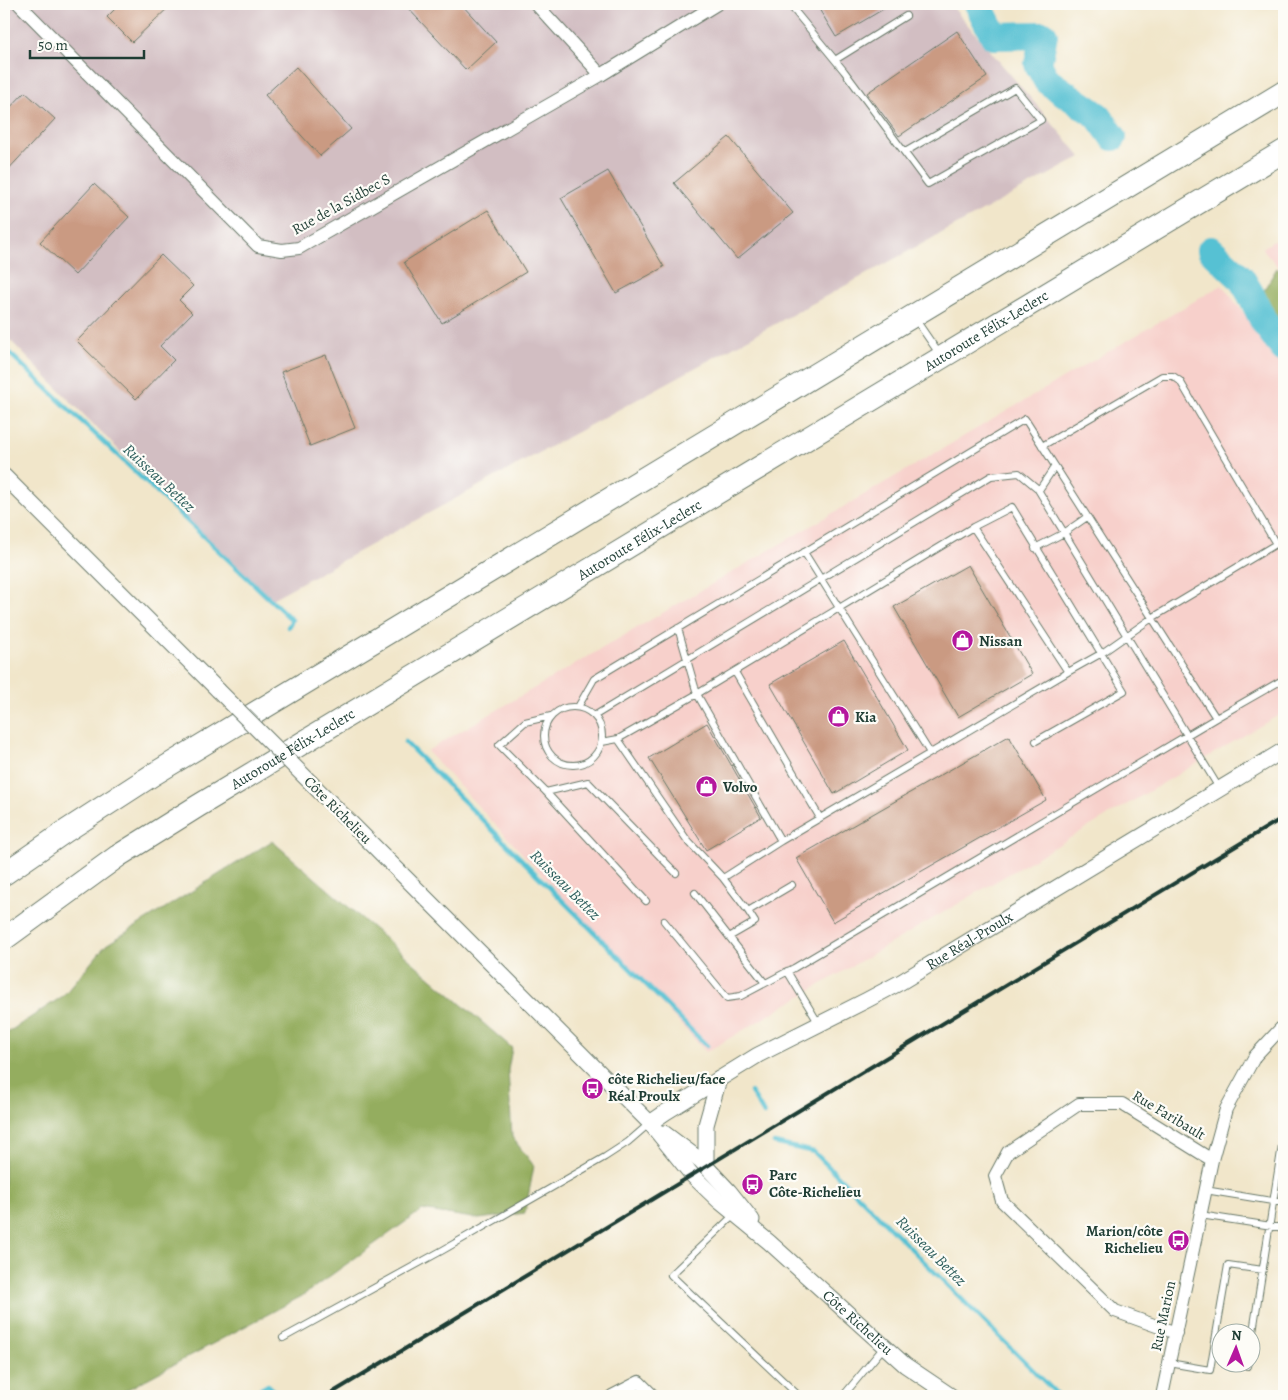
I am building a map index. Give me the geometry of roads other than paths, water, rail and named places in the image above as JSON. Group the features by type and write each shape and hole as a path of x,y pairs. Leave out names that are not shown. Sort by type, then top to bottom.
{"highway":[{"path":"4,874 66,830 154,774 1284,92"},
{"name":"Autoroute Félix-Leclerc","path":"4,939 118,856 175,820 1284,151"}],"street":[{"name":"Rue de la Sidbec S","path":"19,4 258,246 282,250 299,248 601,75 717,4"},
{"path":"536,4 601,75"},
{"name":"Côte Richelieu","path":"4,476 650,1123 692,1175 735,1214 770,1242 905,1365 951,1396"},
{"name":"Rue Réal-Proulx","path":"650,1123 773,1047 901,982 1284,750"},
{"name":"Rue Marion","path":"1162,1396 1212,1160 1226,1110 1255,1056 1284,1025"},
{"path":"706,1166 706,1125 719,1079"},
{"name":"Rue Faribault","path":"1176,1333 1115,1311 1002,1201 995,1176 1008,1152 1079,1104 1122,1104 1212,1160"},
{"name":"Côte Richelieu","path":"650,1123 692,1153 706,1166 770,1242"},
{"path":"612,1396 639,1382 653,1396"}],"lane":[{"path":"789,4 835,60 928,184 1041,120 1015,88 905,152"},
{"path":"835,60 906,16"},
{"path":"914,316 942,358"},
{"path":"1042,446 1162,376 1173,376 1180,381 1276,544"},
{"path":"578,707 594,679 1025,419 1216,718"},
{"path":"1039,490 1055,466"},
{"path":"594,716 992,476 1019,473 1039,490 1220,789"},
{"path":"602,742 618,739 697,694 973,527 1012,507 1124,691 1036,741"},
{"path":"1036,548 1064,533 1087,517"},
{"path":"973,527 1068,672"},
{"path":"723,878 781,841 1102,653 1152,618 1276,544 1284,543"},
{"path":"804,552 838,610 930,754"},
{"path":"678,628 697,694 781,841"},
{"path":"735,672 820,818"},
{"path":"664,921 727,998 741,996 787,972 1284,679"},
{"path":"551,716 546,724 544,734 544,744 549,752 560,762 574,766 584,764 592,758 602,742 600,724 587,710 578,707 568,707 551,716 525,722 499,745 546,792 646,901"},
{"path":"618,739 686,840 723,878 755,922 730,938"},
{"path":"546,792 588,782 676,873"},
{"path":"748,911 792,885"},
{"path":"694,893 765,983"},
{"path":"787,972 819,1024"},
{"path":"283,1338 443,1250 604,1157 628,1142 650,1123"},
{"path":"1255,1322 1284,1132"},
{"path":"1206,1190 1284,1203"},
{"path":"735,1214 671,1275 799,1396"},
{"path":"1200,1214 1284,1228"},
{"path":"1169,1363 1210,1370 1228,1265 1263,1270"},
{"path":"844,1396 884,1347"}],"waterway":[{"path":"978,4 994,36 1044,35 1038,64 1047,81 1098,116 1113,137"},
{"path":"1211,250 1241,278 1264,322 1284,349"},
{"name":"Ruisseau Bettez","path":"4,348 292,620 288,627"},
{"name":"Ruisseau Bettez","path":"405,742 707,1046"},
{"name":"Ruisseau Bettez","path":"751,1092 764,1114"},
{"name":"Ruisseau Bettez","path":"774,1143 814,1152 1059,1396"},
{"path":"249,1396 268,1385 280,1396"}],"railway":[{"path":"327,1396 1284,817"}],"place":[{"name":"Nissan","path":"963,641"},
{"name":"Kia","path":"839,717"},
{"name":"Volvo","path":"707,787"},
{"name":"côte Richelieu/face Réal Proulx","path":"592,1088"},
{"name":"Parc Côte-Richelieu","path":"753,1184"},
{"name":"Marion/côte Richelieu","path":"1179,1240"}]}
